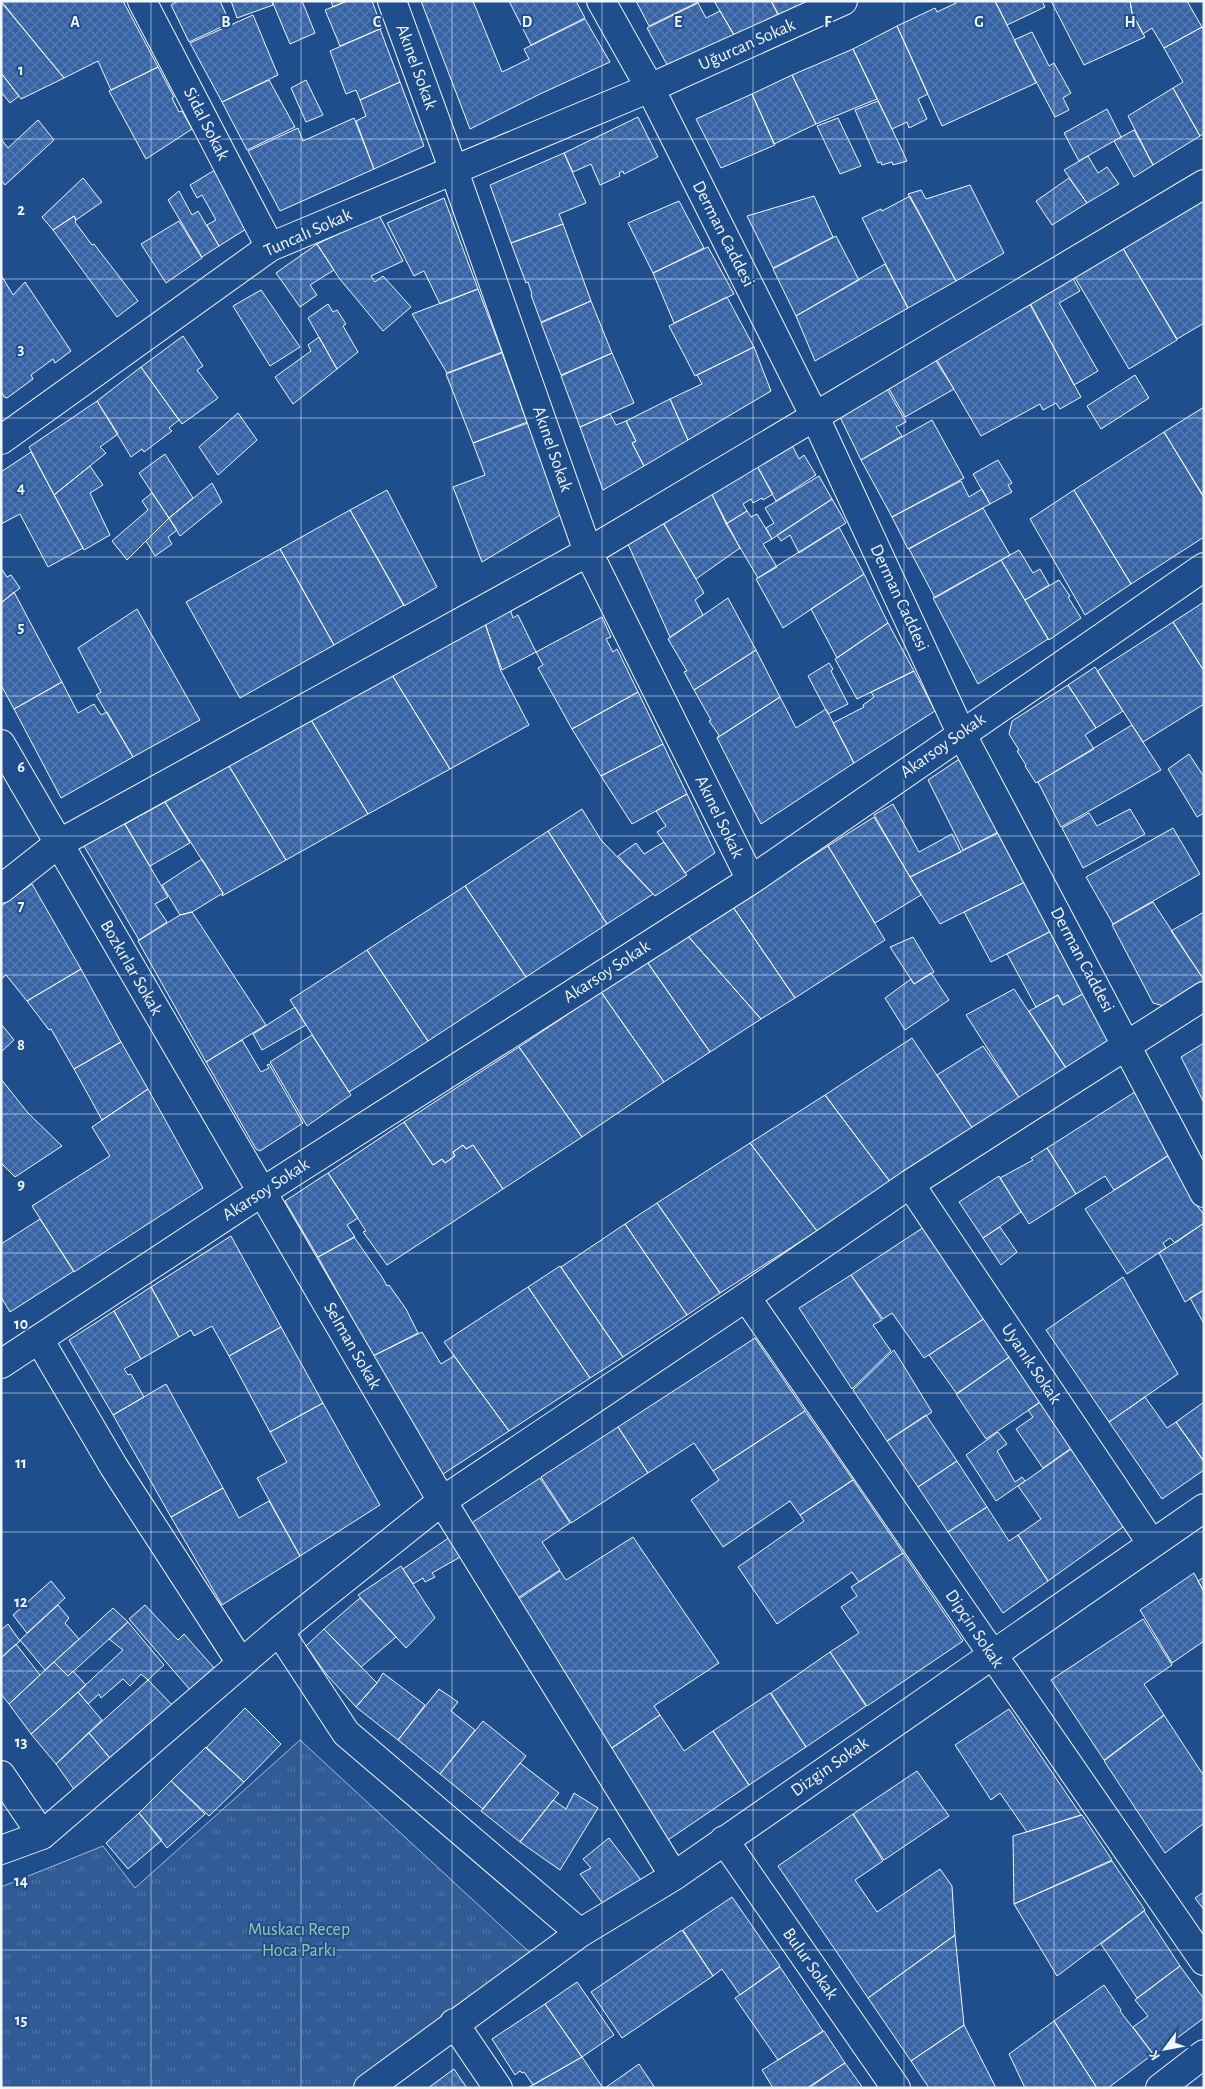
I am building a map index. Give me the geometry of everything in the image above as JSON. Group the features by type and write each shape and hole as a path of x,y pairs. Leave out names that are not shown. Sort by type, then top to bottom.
{"street":[{"name":"Sidal Sokak","path":"142,1 270,248"},
{"name":"Akınel Sokak","path":"392,1 454,170 588,552 751,880"},
{"name":"Derman Caddesi","path":"601,1 650,88 815,417 961,733 1204,1193"},
{"name":"Uğurcan Sokak","path":"650,88 843,1"},
{"name":"Tuncalı Sokak","path":"1,440 270,248 650,88"},
{"path":"1,889 58,844 588,552 1204,184"},
{"name":"Akarsoy Sokak","path":"1,1364 262,1192 751,880 1204,566"},
{"name":"Bozkırlar Sokak","path":"1,744 262,1192"},
{"path":"1,1850 42,1835 279,1631 442,1501 746,1297 910,1184 1204,996"},
{"name":"Uyanık Sokak","path":"910,1184 1152,1544"},
{"name":"Selman Sokak","path":"262,1192 442,1501 674,1876"},
{"name":"Dipçin Sokak","path":"746,1297 1204,1961"},
{"path":"39,1339 114,1467 241,1663"},
{"name":"Dizgin Sokak","path":"368,2088 454,2023 580,1933 674,1876 1204,1508"},
{"path":"279,1631 346,1733 580,1933"},
{"path":"1,1775 42,1835"},
{"name":"Bulur Sokak","path":"724,1840 896,2088"},
{"path":"454,2023 498,2088"},
{"path":"1160,2088 1204,2054"}],"green space":[{"name":"Muskacı Recep Hoca Parkı","path":"300,1740 540,1962 369,2088 1,2088 1,1887 103,1846 135,1888"}],"building":[{"path":"1,1 123,1 158,67 111,90 98,61 64,78"},
{"path":"178,1 220,1 230,23 189,42 171,5"},
{"path":"231,1 272,1 273,5 237,18"},
{"path":"272,1 302,1 315,33 290,44"},
{"path":"331,1 347,1 333,7"},
{"path":"347,1 372,1 382,28 340,46 325,10"},
{"path":"421,1 473,1 502,72 529,59 524,49 585,19 610,62 470,129"},
{"path":"509,1 576,1 585,18 531,45"},
{"path":"636,1 700,1 649,26"},
{"path":"714,1 771,1 781,21 737,40"},
{"path":"771,1 823,1 782,20"},
{"path":"955,1 995,1 1036,83 942,126 897,26 935,8 937,12 956,3"},
{"path":"995,1 1042,1 1045,7 1007,25"},
{"path":"1051,1 1130,1 1132,13 1145,37 1084,65"},
{"path":"1130,1 1187,1 1202,27 1164,48 1152,28 1143,34 1132,13"},
{"path":"1,2 64,78 21,99 1,73"},
{"path":"698,3 706,18 720,11 737,40 671,72 647,28"},
{"path":"253,15 278,75 222,102 190,43"},
{"path":"897,26 928,94 918,99 927,119 909,128 907,122 892,129 853,49"},
{"path":"1202,27 1204,31 1204,133 1200,136 1173,88 1183,82 1164,48"},
{"path":"380,29 400,82 360,100 356,90 346,94 330,51"},
{"path":"1032,32 1049,66 1054,63 1071,93 1063,98 1069,110 1055,117 1014,40"},
{"path":"853,49 877,99 816,124 792,75"},
{"path":"158,67 174,97 172,98 179,112 182,111 192,129 146,159 109,91"},
{"path":"1,73 19,96 10,103 1,92"},
{"path":"792,75 816,124 774,144 752,94"},
{"path":"269,80 295,127 247,150 222,102"},
{"path":"306,80 323,115 306,122 291,88"},
{"path":"400,82 424,146 374,169 356,121 366,116 360,100"},
{"path":"1173,88 1200,136 1153,165 1128,116"},
{"path":"752,94 775,145 721,168 696,119"},
{"path":"878,101 907,161 893,165 892,162 882,165 881,162 878,163 855,110"},
{"path":"1107,109 1121,137 1079,161 1064,133"},
{"path":"638,117 658,157 624,174 623,171 619,173 620,176 600,185 591,164 573,172 564,153"},
{"path":"354,118 374,169 280,211 248,151 298,128 303,141"},
{"path":"838,118 861,166 840,174 817,126"},
{"path":"38,120 54,140 5,185 1,180 1,139 8,148"},
{"path":"1134,130 1153,165 1134,177 1114,141"},
{"path":"564,153 586,203 559,214 563,224 511,243 490,185"},
{"path":"1088,156 1098,173 1107,167 1119,184 1087,203 1064,170"},
{"path":"215,170 246,229 219,246 207,225 216,220 202,195 197,198 190,185"},
{"path":"83,178 102,202 76,220 74,216 53,230 42,217"},
{"path":"1069,178 1087,203 1052,225 1036,201"},
{"path":"970,185 1004,253 956,281 908,194 921,190 926,199"},
{"path":"179,191 192,215 198,211 219,246 202,257 168,200"},
{"path":"814,196 833,237 773,268 747,216"},
{"path":"910,196 956,281 908,308 862,218 881,209 882,211"},
{"path":"1204,197 1204,323 1177,339 1121,245"},
{"path":"444,198 478,289 440,304 424,271 414,276 387,223"},
{"path":"679,201 704,248 653,273 628,223"},
{"path":"379,215 403,261 371,276 375,282 383,276 411,307 383,331 339,278 317,244"},
{"path":"74,216 75,222 92,245 94,244 138,301 117,317 53,230"},
{"path":"179,221 202,258 166,283 141,244"},
{"path":"563,224 591,301 541,322 528,282 526,283 511,243"},
{"path":"836,236 859,280 796,316 773,269"},
{"path":"317,244 334,270 310,285 317,295 300,307 276,273"},
{"path":"1121,245 1177,340 1129,369 1073,274"},
{"path":"708,247 734,294 674,323 653,273"},
{"path":"885,264 908,308 815,361 796,316"},
{"path":"1,275 13,295 25,282 71,351 55,363 53,359 31,375 33,379 7,398 4,397 1,391"},
{"path":"1071,275 1080,291 1059,303 1098,371 1074,385 1029,301"},
{"path":"478,289 502,352 447,373 412,314"},
{"path":"261,290 300,347 270,366 233,306"},
{"path":"727,297 754,347 695,376 669,326"},
{"path":"591,301 612,353 561,375 541,323"},
{"path":"1028,301 1081,397 1060,409 1056,403 1043,410 1040,404 981,436 934,355"},
{"path":"328,304 333,312 337,310 346,324 343,326 358,352 337,369 308,318"},
{"path":"183,336 203,366 197,370 218,398 182,424 141,367"},
{"path":"319,337 337,369 293,404 275,377 311,351 308,345"},
{"path":"754,347 771,391 688,440 670,399 702,384 697,375"},
{"path":"502,353 527,422 473,443 446,374"},
{"path":"612,353 634,403 580,427 561,376"},
{"path":"932,355 954,389 905,417 885,382"},
{"path":"141,367 179,420 169,428 172,431 144,452 142,449 131,457 97,401"},
{"path":"1135,375 1149,398 1101,429 1087,406"},
{"path":"884,384 906,422 896,427 902,436 861,460 837,411"},
{"path":"670,399 688,440 644,466 632,443 636,441 626,421"},
{"path":"97,401 118,434 100,447 106,453 54,495 29,447"},
{"path":"1204,407 1204,497 1164,432"},
{"path":"238,413 257,440 218,475 199,447"},
{"path":"610,414 616,425 626,421 636,441 632,443 644,466 603,490 580,427"},
{"path":"932,420 964,478 892,517 861,460"},
{"path":"528,423 562,514 482,562 453,487 485,475 473,443"},
{"path":"1164,432 1204,498 1204,537 1131,584 1074,490"},
{"path":"790,441 799,459 804,455 816,475 776,501 755,462"},
{"path":"31,452 83,548 48,567 20,514 1,524 1,472"},
{"path":"165,454 193,498 169,518 139,473"},
{"path":"753,459 773,494 763,500 762,498 753,503 751,499 743,504 747,511 726,524 709,488"},
{"path":"998,460 1012,483 1008,485 1012,492 990,504 973,474"},
{"path":"90,466 103,485 90,493 110,535 84,550 54,495"},
{"path":"819,476 832,499 772,539 766,528 774,523 765,508"},
{"path":"961,481 969,497 982,489 990,504 908,549 892,517"},
{"path":"212,483 222,502 180,536 169,518"},
{"path":"387,490 437,587 404,606 350,510"},
{"path":"1074,490 1131,584 1085,615 1030,519"},
{"path":"710,491 740,548 696,579 661,519"},
{"path":"152,493 169,518 127,560 112,541 148,510 142,501"},
{"path":"832,499 846,523 799,553 790,535 781,541 777,535"},
{"path":"983,508 1010,555 935,598 909,549"},
{"path":"350,510 404,605 334,645 280,549"},
{"path":"747,511 751,517 757,514 772,539 763,544 777,567 758,578 726,524"},
{"path":"169,518 177,530 168,537 172,544 155,556 146,541"},
{"path":"662,521 704,593 695,600 703,615 670,637 627,542"},
{"path":"839,527 864,574 783,628 756,579"},
{"path":"280,549 334,645 240,698 186,602"},
{"path":"1019,550 1033,573 1040,569 1049,585 1025,600 1001,560"},
{"path":"1001,560 1048,639 978,684 933,598"},
{"path":"1,568 7,577 11,575 20,588 1,603"},
{"path":"864,574 888,623 837,658 811,609"},
{"path":"1059,580 1070,596 1068,597 1081,618 1049,640 1025,600"},
{"path":"14,592 62,682 14,709 1,685 1,603"},
{"path":"728,598 756,650 694,690 684,672 687,671 668,639"},
{"path":"1204,602 1204,671 1173,622"},
{"path":"509,606 513,618 518,615 536,652 502,670 483,619"},
{"path":"137,609 200,720 133,757 96,695 101,692 78,648"},
{"path":"602,617 611,637 606,639 613,652 617,649 638,692 572,729 538,668 543,665 536,652"},
{"path":"1173,622 1204,671 1204,704 1143,742 1097,671"},
{"path":"485,623 501,671 529,725 450,769 392,675"},
{"path":"888,623 914,671 857,699 835,659"},
{"path":"756,650 780,697 717,738 719,735 709,721 711,720 694,690"},
{"path":"829,663 833,669 831,671 848,704 828,714 808,676"},
{"path":"1095,667 1123,711 1096,728 1068,685"},
{"path":"914,671 935,711 854,763 833,723 864,707 863,705 874,697 871,692"},
{"path":"392,675 450,769 368,814 311,720"},
{"path":"62,682 78,713 94,704 101,715 107,712 133,757 61,798 14,709"},
{"path":"1068,685 1096,728 1085,735 1094,749 1036,783 1009,734 1012,721"},
{"path":"638,692 663,744 601,776 572,729"},
{"path":"780,697 796,728 826,709 854,763 761,824 717,738"},
{"path":"311,720 368,814 286,860 229,766"},
{"path":"1132,725 1161,770 1061,827 1038,782"},
{"path":"663,744 687,794 632,824 601,776"},
{"path":"1189,754 1204,777 1204,813 1197,817 1168,769"},
{"path":"964,756 1002,830 963,850 928,780"},
{"path":"229,766 286,860 222,896 223,893 165,802"},
{"path":"687,794 715,853 685,873 657,832 666,826 656,811"},
{"path":"165,802 190,843 150,866 125,824"},
{"path":"893,804 919,852 952,834 961,852 910,877 874,815"},
{"path":"582,809 601,840 653,894 607,924 548,831"},
{"path":"1130,809 1145,834 1083,868 1062,828 1089,813 1097,826"},
{"path":"874,817 921,895 875,923 828,846"},
{"path":"124,823 168,897 155,904 167,922 139,940 84,846"},
{"path":"1173,828 1200,874 1113,924 1086,877"},
{"path":"1006,829 1031,879 940,924 910,877"},
{"path":"548,831 607,924 526,977 465,886"},
{"path":"664,842 687,875 655,896 618,856 636,843 644,854"},
{"path":"828,846 885,940 795,998 733,907"},
{"path":"202,859 223,893 192,912 180,915 162,885"},
{"path":"1029,880 1057,928 991,962 964,912"},
{"path":"32,884 81,969 27,1001 6,975 1,979 1,906"},
{"path":"465,886 526,977 428,1041 367,950"},
{"path":"1153,902 1204,980 1164,1006 1153,1003 1112,925"},
{"path":"733,907 795,998 761,1019 688,936"},
{"path":"192,912 266,1025 206,1062 138,941 180,915"},
{"path":"1204,912 1204,980 1171,931"},
{"path":"1057,928 1088,991 1063,1005 1058,995 1036,1007 1007,954"},
{"path":"688,936 761,1019 710,1052 648,963"},
{"path":"913,937 934,972 914,984 890,947"},
{"path":"367,950 428,1041 349,1092 290,1000"},
{"path":"647,962 710,1052 664,1082 601,992"},
{"path":"81,969 121,1042 74,1069 51,1029 49,1030 27,1001"},
{"path":"931,973 949,1000 905,1030 885,998 911,979 914,984"},
{"path":"1014,989 1067,1070 1020,1099 966,1015"},
{"path":"1088,991 1112,1034 1108,1044 1068,1071 1029,1011 1058,995 1063,1005"},
{"path":"601,992 664,1082 582,1137 519,1047"},
{"path":"295,1007 306,1025 262,1050 253,1034"},
{"path":"1,1024 14,1040 1,1052"},
{"path":"312,1035 351,1095 307,1126 270,1062"},
{"path":"912,1038 973,1129 891,1183 825,1095"},
{"path":"242,1040 261,1072 269,1068 267,1065 269,1064 303,1123 260,1151 256,1149 206,1062"},
{"path":"121,1042 148,1089 102,1120 74,1069"},
{"path":"1204,1043 1204,1103 1181,1057"},
{"path":"983,1046 1020,1099 973,1129 937,1075"},
{"path":"519,1047 582,1137 503,1189 473,1145 466,1149 463,1145 453,1152 455,1156 445,1163 442,1159 433,1165 404,1122"},
{"path":"1,1079 28,1113 62,1146 15,1177 1,1163"},
{"path":"148,1089 203,1188 74,1272 32,1206 110,1156 92,1127"},
{"path":"1138,1090 1172,1153 1114,1190 1105,1176 1076,1194 1047,1148"},
{"path":"825,1095 891,1183 817,1231 750,1143"},
{"path":"404,1122 433,1165 442,1159 445,1163 455,1156 453,1152 463,1145 466,1149 473,1145 503,1189 387,1265 363,1232 366,1231 328,1173"},
{"path":"750,1143 817,1231 720,1293 657,1203"},
{"path":"1047,1148 1076,1194 1029,1224 1000,1178 1033,1160 1031,1158"},
{"path":"1171,1154 1193,1200 1204,1215 1204,1223 1175,1243 1170,1238 1163,1243 1166,1248 1127,1274 1085,1209"},
{"path":"328,1173 358,1218 347,1225 355,1237 318,1257 285,1201"},
{"path":"999,1176 1021,1212 983,1238 959,1202"},
{"path":"657,1203 720,1293 687,1315 625,1224"},
{"path":"40,1219 74,1271 10,1312 1,1297 1,1244"},
{"path":"1204,1223 1204,1290 1185,1302 1159,1253"},
{"path":"625,1224 687,1315 623,1357 561,1267"},
{"path":"924,1227 988,1316 924,1358 892,1313 883,1319 851,1275"},
{"path":"1000,1227 1017,1252 1001,1265 983,1238"},
{"path":"231,1236 281,1327 229,1356 212,1326 194,1336 191,1330 179,1337 151,1287"},
{"path":"354,1237 387,1286 389,1285 406,1309 418,1333 373,1356 318,1257"},
{"path":"560,1266 623,1357 590,1378 528,1287"},
{"path":"851,1275 882,1320 873,1325 891,1351 852,1389 799,1308"},
{"path":"1123,1277 1178,1374 1109,1422 1046,1330"},
{"path":"151,1287 179,1337 141,1359 114,1311"},
{"path":"528,1287 590,1378 509,1431 444,1342"},
{"path":"1204,1290 1204,1324 1190,1298"},
{"path":"114,1311 141,1359 124,1369 128,1375 131,1374 144,1397 113,1415 69,1340"},
{"path":"988,1316 1015,1353 957,1394 929,1355"},
{"path":"281,1327 323,1403 270,1432 229,1356"},
{"path":"422,1332 441,1364 454,1356 509,1431 440,1476 373,1356"},
{"path":"755,1338 805,1411 713,1471 694,1443 648,1473 618,1427"},
{"path":"894,1350 932,1412 887,1441 853,1390"},
{"path":"1015,1353 1045,1399 986,1439 956,1394"},
{"path":"166,1384 223,1488 171,1517 113,1415"},
{"path":"1145,1397 1167,1428 1176,1422 1204,1462 1204,1470 1162,1499 1109,1422"},
{"path":"1045,1399 1077,1444 1043,1468 1016,1429 1033,1417 1028,1410"},
{"path":"1204,1402 1204,1461 1176,1422"},
{"path":"323,1403 380,1505 300,1556 257,1478 287,1462 270,1432"},
{"path":"805,1411 853,1480 800,1515 790,1501 723,1547 691,1500 719,1480 713,1471"},
{"path":"926,1415 957,1461 918,1487 887,1441"},
{"path":"618,1427 648,1473 571,1523 541,1477"},
{"path":"998,1432 1007,1444 997,1451 1015,1482 1022,1477 1025,1481 996,1501 966,1455"},
{"path":"1077,1445 1130,1522 1048,1581 1018,1535 1041,1519 1018,1486"},
{"path":"957,1461 987,1507 948,1532 918,1487"},
{"path":"540,1478 570,1523 542,1542 560,1570 513,1601 467,1526"},
{"path":"853,1480 903,1553 859,1582 852,1572 777,1624 738,1567 804,1521 800,1515"},
{"path":"223,1488 239,1518 269,1501 300,1556 222,1605 171,1517"},
{"path":"987,1507 1009,1541 1018,1535 1048,1581 1003,1613 948,1532"},
{"path":"450,1537 462,1556 432,1573 435,1577 425,1582 423,1578 413,1584 403,1569"},
{"path":"633,1537 719,1663 654,1706 660,1715 606,1752 586,1719 591,1716 544,1652 550,1648 538,1630 514,1602 560,1571 566,1580"},
{"path":"903,1553 963,1641 867,1706 830,1652 859,1633 841,1607 857,1596 851,1587"},
{"path":"401,1566 435,1618 406,1648 358,1595"},
{"path":"1194,1573 1204,1592 1204,1641 1172,1663 1140,1610"},
{"path":"1204,1577 1204,1592 1198,1581"},
{"path":"51,1581 65,1598 27,1633 13,1615"},
{"path":"360,1598 396,1637 361,1667 324,1629"},
{"path":"58,1605 69,1618 65,1623 79,1639 45,1670 20,1640"},
{"path":"145,1605 178,1640 184,1634 215,1669 191,1691 129,1619"},
{"path":"113,1608 128,1622 68,1676 54,1662"},
{"path":"1143,1619 1172,1665 1144,1684 1164,1715 1104,1760 1051,1680"},
{"path":"128,1622 164,1665 148,1680 141,1674 130,1686 123,1679 101,1698 99,1694 88,1704 78,1692 123,1650 109,1639"},
{"path":"8,1624 20,1641 1,1658 1,1630"},
{"path":"324,1629 377,1683 356,1707 327,1675 306,1646"},
{"path":"16,1644 40,1675 9,1704 1,1694 1,1658"},
{"path":"830,1652 866,1706 806,1747 771,1693"},
{"path":"54,1662 68,1676 73,1671 86,1685 31,1734 9,1704"},
{"path":"383,1673 425,1705 398,1740 356,1707 377,1683"},
{"path":"148,1680 176,1709 114,1763 89,1733"},
{"path":"439,1689 458,1702 451,1711 475,1730 440,1774 398,1740"},
{"path":"78,1692 102,1720 56,1764 31,1734"},
{"path":"770,1693 806,1747 749,1785 713,1731"},
{"path":"245,1708 281,1744 244,1782 206,1748"},
{"path":"1009,1709 1081,1815 1027,1832 1000,1793 991,1800 955,1745"},
{"path":"660,1715 684,1751 713,1731 749,1785 662,1844 606,1752"},
{"path":"1164,1715 1204,1776 1204,1823 1165,1853 1104,1761"},
{"path":"483,1721 526,1756 483,1809 440,1774"},
{"path":"89,1733 114,1763 78,1795 56,1764"},
{"path":"206,1747 244,1782 209,1816 171,1781"},
{"path":"520,1763 559,1793 520,1842 481,1811"},
{"path":"917,1771 949,1816 884,1860 853,1814"},
{"path":"171,1781 205,1814 167,1848 139,1813"},
{"path":"574,1793 598,1808 560,1870 520,1842 553,1800 566,1809"},
{"path":"139,1813 162,1840 128,1869 106,1843"},
{"path":"853,1814 883,1861 855,1880 877,1912 940,1869 952,1886 955,1935 868,1998 778,1866"},
{"path":"1082,1815 1112,1860 1014,1904 1013,1836"},
{"path":"609,1838 641,1880 604,1905 580,1874 591,1868 583,1859"},
{"path":"1112,1861 1145,1910 1057,1976 1014,1904"},
{"path":"1204,1892 1204,1910 1195,1898"},
{"path":"732,1897 780,1966 740,1995 722,1969 713,1976 683,1930"},
{"path":"1144,1911 1180,1966 1137,1998 1101,1944"},
{"path":"682,1930 713,1976 622,2038 591,1992"},
{"path":"955,1935 964,2025 911,2061 868,1998"},
{"path":"1180,1966 1204,1999 1204,2018 1154,2055 1133,2027 1148,2016 1135,2000"},
{"path":"780,1967 823,2031 778,2060 735,1998"},
{"path":"577,1982 614,2035 582,2057 545,2004"},
{"path":"1104,1985 1120,2011 1153,2054 1108,2088 1097,2088 1054,2021"},
{"path":"545,2004 582,2057 533,2085 524,2072 520,2071 515,2075 492,2039"},
{"path":"1054,2021 1097,2088 1025,2088 1009,2054"},
{"path":"964,2025 996,2088 929,2088 911,2061"},
{"path":"824,2031 845,2063 807,2088 773,2088 762,2070"},
{"path":"582,2057 603,2088 529,2087"},
{"path":"845,2063 863,2088 809,2088 840,2066"},
{"path":"639,2064 655,2088 605,2088"},
{"path":"454,2069 467,2088 428,2088"}]}
